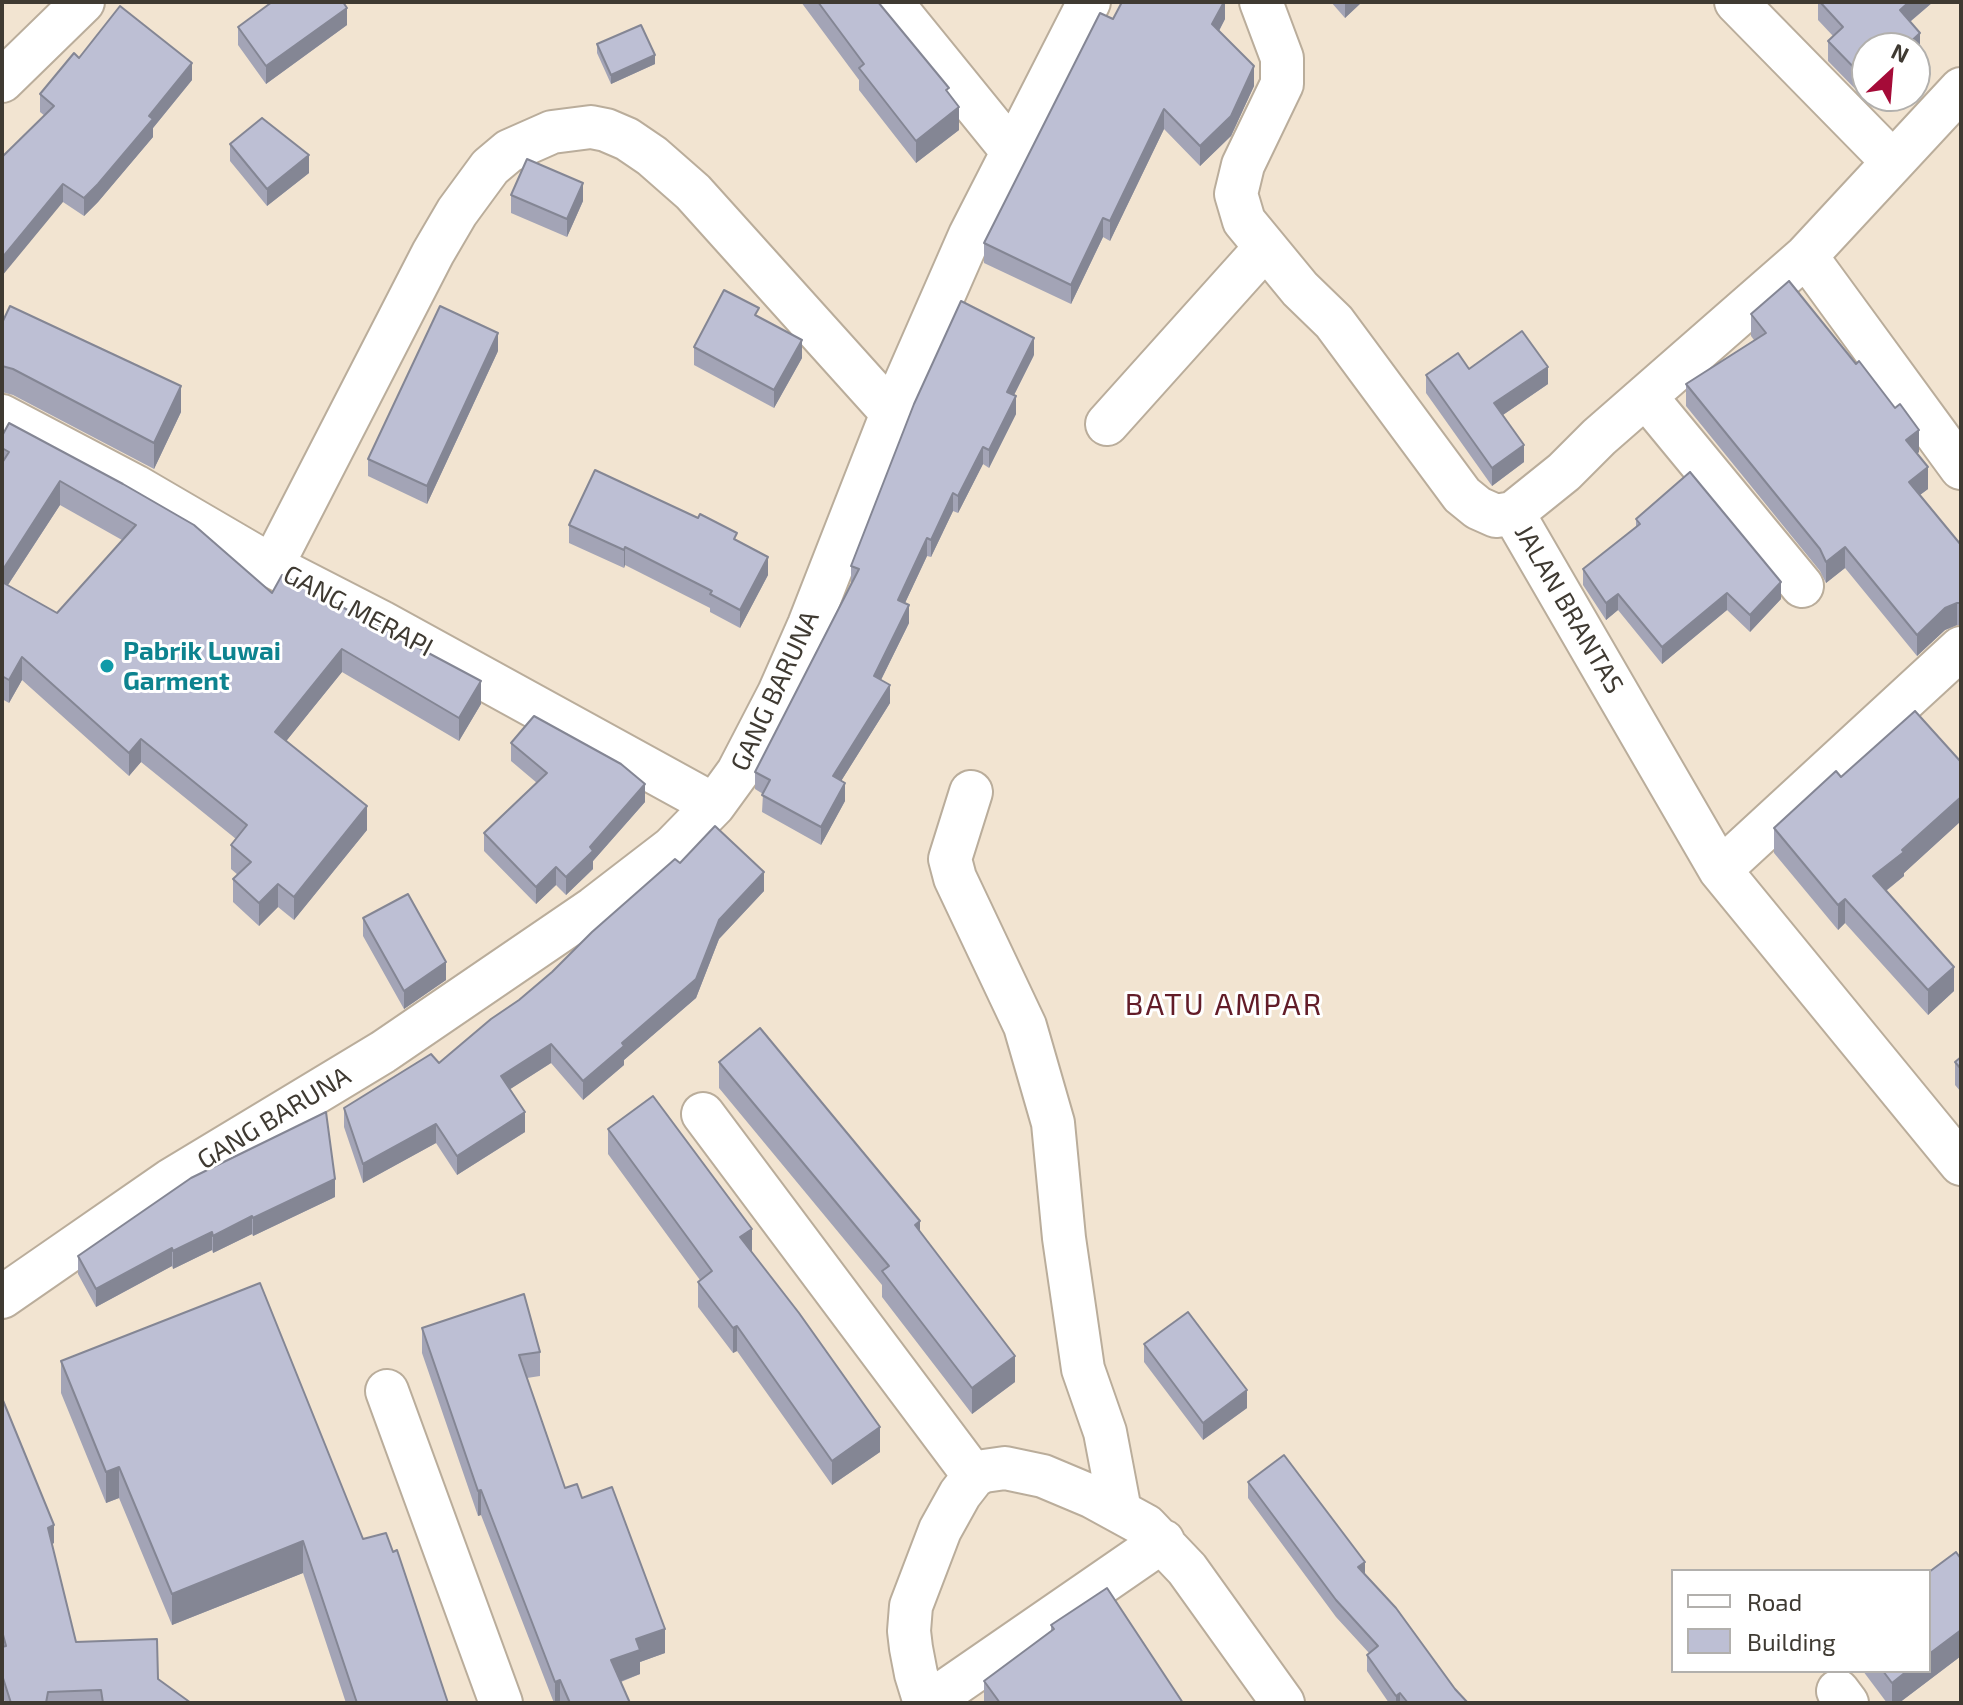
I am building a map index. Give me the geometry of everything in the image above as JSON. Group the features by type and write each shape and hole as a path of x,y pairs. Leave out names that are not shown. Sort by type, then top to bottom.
{"street":[{"path":"2,81 83,2"},
{"path":"891,2 1012,151"},
{"name":"GANG BARUNA","path":"2,1297 171,1180 383,1052 594,908 672,848 714,805 745,762 779,693 892,413 970,235 1089,2"},
{"path":"1261,2 1282,58 1282,84 1243,165 1236,194 1244,221 1300,289 1334,322 1462,495 1478,508 1496,516 1513,513"},
{"path":"1736,2 1893,162"},
{"name":"JALAN BRANTAS","path":"1961,89 1806,256 1564,472 1513,513 1720,870 1961,1164"},
{"path":"272,566 457,212 490,167 509,151 552,132 591,127 606,130 627,139 652,156 693,192 892,413"},
{"path":"1107,424 1265,248"},
{"path":"1806,256 1961,468"},
{"path":"1646,397 1802,586"},
{"name":"GANG MERAPI","path":"2,416 714,805"},
{"path":"1720,870 1961,648"},
{"path":"971,792 950,859 979,932 1025,1026 1053,1123 1064,1238 1083,1369 1105,1432 1120,1511"},
{"path":"703,1114 974,1476"},
{"path":"387,1391 501,1703"},
{"path":"1163,1541 927,1703 916,1674 911,1648 911,1606 951,1507 974,1476 996,1468 1026,1471 1065,1485 1146,1526 1163,1541 1187,1569 1283,1703"}],"building":[{"path":"272,2 343,2 347,8 266,66 238,27"},
{"path":"818,2 878,2 949,88 946,90 959,107 916,141 859,68 864,64"},
{"path":"1122,2 1224,2 1212,24 1254,66 1231,116 1200,146 1164,109 1110,221 1103,218 1071,285 984,243 1100,13 1113,19"},
{"path":"1820,2 1909,2 1900,10 1919,32 1851,32 1851,65 1828,41 1843,27"},
{"path":"120,6 192,63 149,116 153,119 98,184 84,198 63,184 2,258 2,157 54,106 40,94 74,53 79,58"},
{"path":"641,25 655,55 611,75 597,44"},
{"path":"262,118 309,155 267,189 230,144"},
{"path":"527,159 583,183 567,219 511,195"},
{"path":"1789,281 1856,364 1859,361 1895,408 1900,404 1919,430 1906,440 1928,467 1909,482 1961,545 1961,603 1945,608 1917,635 1845,547 1826,562 1820,549 1686,384 1766,333 1751,314"},
{"path":"724,290 759,308 755,315 802,340 774,390 694,347"},
{"path":"961,301 1034,338 1007,392 1016,396 989,450 983,447 958,496 953,493 931,540 927,538 898,600 909,605 874,676 890,685 833,776 845,783 821,827 762,795 770,780 755,772 859,569 851,566 914,404"},
{"path":"10,306 181,386 154,443 2,366 2,323"},
{"path":"440,306 498,333 427,486 368,459"},
{"path":"1522,331 1548,367 1494,403 1524,445 1492,468 1426,375 1458,353 1469,369"},
{"path":"9,423 194,525 272,593 282,575 481,681 459,718 342,649 275,732 367,806 294,897 278,884 259,903 233,879 251,862 231,845 247,825 141,739 129,753 22,657 9,680 2,676 2,582 57,613 136,525 60,481 2,571 2,463 9,452 2,448 2,436"},
{"path":"595,470 698,518 700,514 737,533 734,539 768,557 740,610 710,594 712,591 625,547 624,550 569,525"},
{"path":"1690,472 1781,582 1750,615 1727,593 1662,647 1618,594 1606,603 1583,569 1640,524 1636,519"},
{"path":"1915,711 1961,762 1961,797 1902,850 1904,852 1873,876 1954,967 1928,990 1845,899 1838,905 1774,828 1836,771 1841,777"},
{"path":"534,716 621,764 645,784 590,847 593,851 566,877 556,867 536,887 484,833 547,773 511,743"},
{"path":"715,826 764,872 719,920 696,979 583,1081 551,1044 501,1076 525,1112 457,1156 436,1124 363,1164 344,1108 431,1054 439,1063 552,972 675,859 680,863"},
{"path":"408,894 446,962 404,991 363,918"},
{"path":"760,1028 920,1221 915,1225 1015,1356 972,1388 882,1271 889,1266 719,1062"},
{"path":"653,1096 752,1229 740,1237 799,1313 880,1427 832,1461 737,1326 733,1328 698,1282 712,1271 608,1129"},
{"path":"326,1112 335,1179 213,1236 212,1232 173,1251 172,1248 96,1289 78,1256 191,1178"},
{"path":"260,1283 363,1539 386,1533 393,1552 397,1550 448,1703 357,1703 303,1541 172,1594 119,1467 106,1472 61,1361"},
{"path":"524,1294 540,1352 519,1355 565,1488 577,1484 582,1498 612,1487 665,1629 636,1639 640,1650 611,1660 630,1703 570,1703 560,1680 555,1682 481,1490 478,1491 422,1328"},
{"path":"1188,1312 1247,1390 1203,1423 1144,1344"},
{"path":"2,1398 54,1525 48,1528 76,1642 157,1639 158,1679 191,1703 103,1703 101,1690 48,1692 46,1703 11,1703 2,1675 2,1647 6,1646 2,1631"},
{"path":"1284,1455 1365,1562 1358,1567 1396,1608 1468,1703 1408,1703 1400,1693 1396,1696 1367,1655 1378,1646 1336,1600 1248,1482"},
{"path":"1956,1552 1961,1559 1961,1630 1931,1652 1931,1571"},
{"path":"1107,1588 1183,1703 1000,1703 984,1681 1054,1629 1051,1625"},
{"path":"1884,1673 1904,1673 1892,1683"}],"place":[{"name":"Pabrik Luwai Garment","path":"107,666"}],"district":[{"name":"BATU AMPAR","path":"1224,1005"}]}
